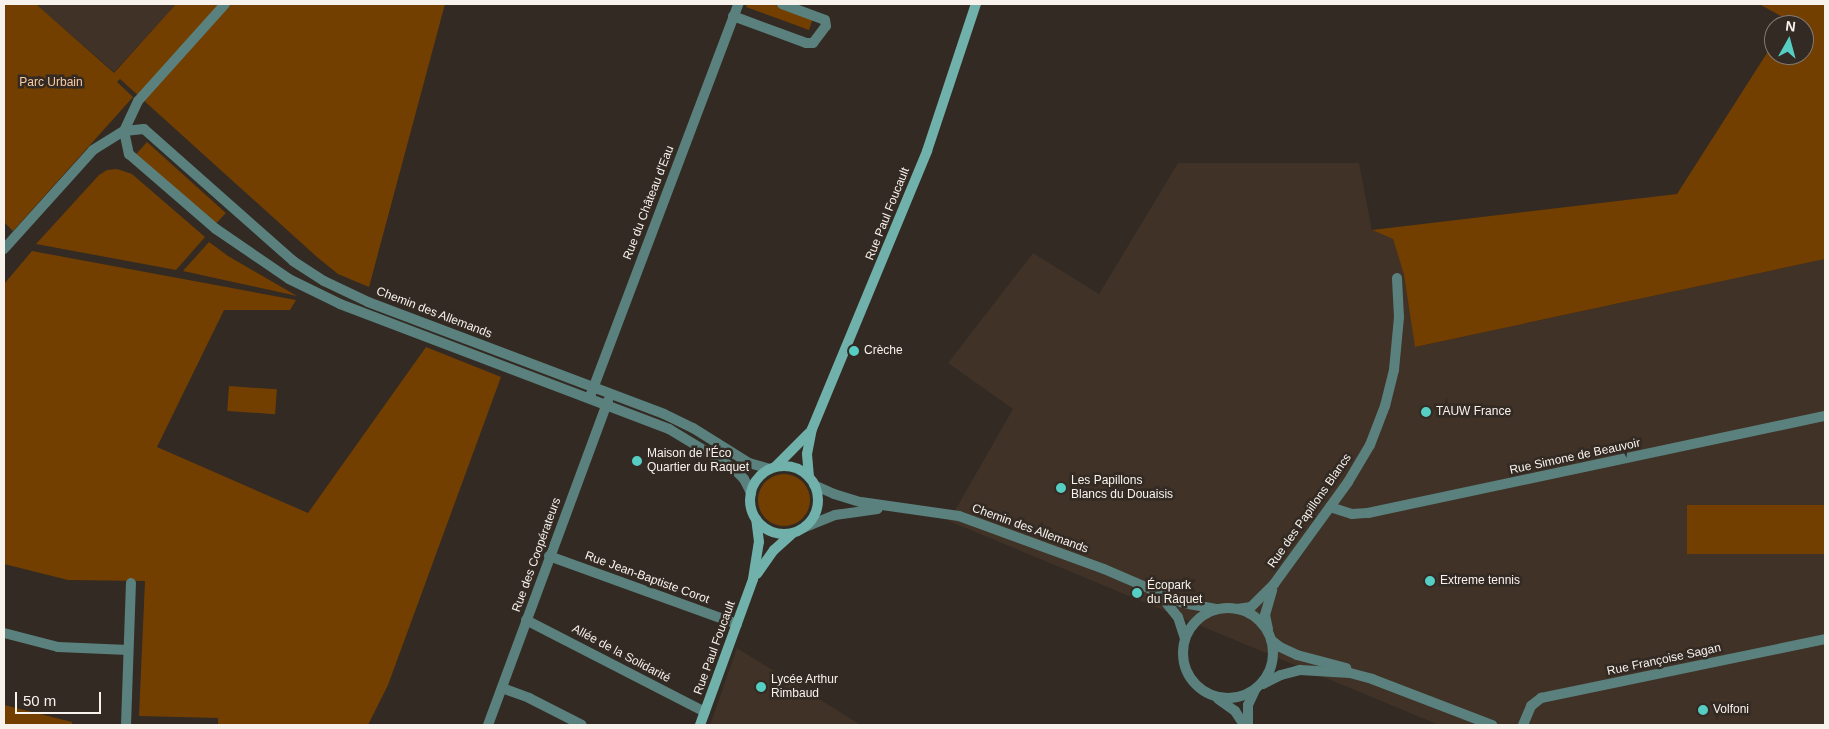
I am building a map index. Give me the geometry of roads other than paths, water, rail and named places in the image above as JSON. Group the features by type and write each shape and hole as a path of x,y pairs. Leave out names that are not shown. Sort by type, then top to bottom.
{"street":[{"path":"4,249 93,150 124,131 138,100 225,4"},
{"name":"Rue du Château d'Eau","path":"589,398 738,4"},
{"path":"733,16 806,43 813,43 826,27 825,20 782,4"},
{"name":"Rue Paul Foucault","path":"812,481 807,454 812,428 930,144 976,4"},
{"name":"Chemin des Allemands","path":"751,493 747,482 737,471 670,429 340,304 289,279 216,230 129,154 124,131 147,131 293,261 324,281 368,302 684,423 749,463 773,468"},
{"name":"Rue des Papillons Blancs","path":"1237,609 1251,607 1274,584 1362,460 1385,406 1398,343 1399,301 1397,278"},
{"name":"Rue des Coopérateurs","path":"488,725 549,556 611,394"},
{"name":"Rue Simone de Beauvoir","path":"1330,507 1352,514 1368,513 1825,416"},
{"name":"Rue Paul Foucault","path":"773,468 797,448 812,428"},
{"path":"773,468 795,468 812,481 818,497 817,507 812,519 805,526 794,533 784,534 771,532 756,519 751,505 751,493 760,476 773,468"},
{"name":"Chemin des Allemands","path":"812,481 852,500 959,516 1104,569 1182,604 1217,610"},
{"name":"Chemin des Allemands","path":"805,526 835,515 896,508"},
{"name":"Rue Paul Foucault","path":"700,725 753,579 759,542 756,519"},
{"name":"Rue Paul Foucault","path":"753,579 774,550 794,533"},
{"name":"Rue Jean-Baptiste Corot","path":"549,556 737,624"},
{"path":"126,725 131,583"},
{"name":"Rue des Papillons Blancs","path":"1270,637 1265,615 1274,584"},
{"name":"Chemin des Allemands","path":"1151,589 1174,612 1185,639"},
{"path":"1246,725 1230,706 1200,689 1187,672 1183,658 1185,639 1191,628 1200,618 1217,610 1237,609 1256,618 1270,637 1286,650 1350,669 1492,725"},
{"name":"Allée de la Solidarité","path":"526,620 705,712"},
{"path":"4,633 58,647 128,650"},
{"path":"1246,725 1248,705 1271,667 1274,654 1270,637"},
{"name":"Rue Françoise Sagan","path":"1523,725 1531,706 1541,698 1825,639"},
{"path":"1213,696 1235,698 1281,675 1300,670 1338,672 1372,679"},
{"path":"502,688 529,698 582,725"}],"place":[{"name":"Crèche","path":"854,351"},
{"name":"TAUW France","path":"1426,412"},
{"name":"Maison de l'Éco Quartier du Raquet","path":"637,461"},
{"name":"Les Papillons Blancs du Douaisis","path":"1061,488"},
{"name":"Extreme tennis","path":"1430,581"},
{"name":"Écopark du Râquet","path":"1137,593"},
{"name":"Lycée Arthur Rimbaud","path":"761,687"},
{"name":"Volfoni","path":"1703,710"}],"park label":[{"name":"Parc Urbain","path":"51,83"}]}
